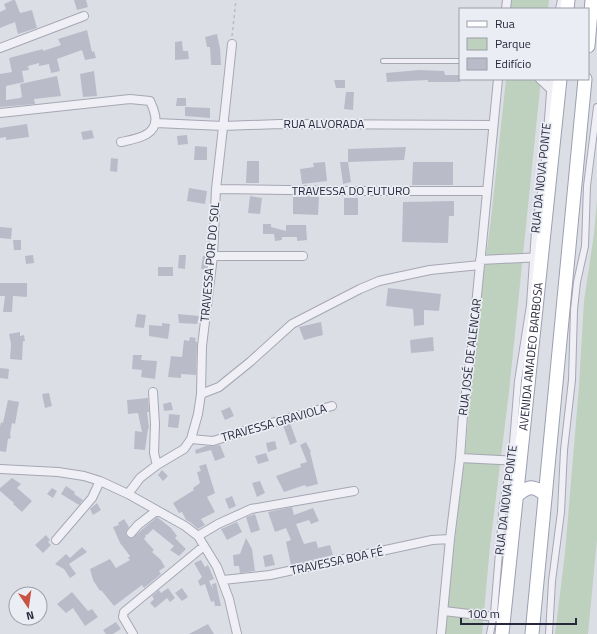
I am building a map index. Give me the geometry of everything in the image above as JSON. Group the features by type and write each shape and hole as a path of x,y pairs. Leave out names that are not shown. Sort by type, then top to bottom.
{"main road":[{"path":"589,34 592,0"},
{"path":"532,634 585,80"},
{"name":"AVENIDA AMADEO BARBOSA","path":"502,634 498,617 517,495 516,461 555,85"},
{"path":"517,495 529,488 536,488 545,494"}],"street":[{"path":"0,48 84,16"},
{"name":"TRAVESSA POR DO SOL","path":"128,494 140,478 157,465 184,449 191,439 198,414 201,394 202,346 213,256 216,189 232,44"},
{"name":"RUA JOSÉ DE ALENCAR","path":"441,634 450,539 460,458 463,415 472,347 498,80"},
{"path":"542,80 555,85"},
{"path":"0,113 130,99 150,101 155,115 156,124 147,136 121,142"},
{"path":"549,634 552,581 561,512 564,450 572,380 574,310 577,282 586,246 587,186 597,107"},
{"name":"RUA ALVORADA","path":"156,124 223,126 280,124 493,125"},
{"name":"TRAVESSA DO FUTURO","path":"216,189 486,191"},
{"path":"213,256 303,256"},
{"path":"201,394 219,387 250,362 292,324 360,289 380,281 430,270 480,262 537,257"},
{"path":"153,392 155,424 154,453 157,465"},
{"name":"TRAVESSA GRAVIOLA","path":"191,439 213,441 332,406"},
{"path":"460,458 516,461"},
{"name":"RUA DA NOVA PONTE","path":"490,634 498,617 504,504 516,461"},
{"path":"0,469 58,472 84,476 100,481 128,494 185,526 198,536 223,580 237,634"},
{"path":"56,540 92,498 100,481"},
{"path":"198,536 218,524 251,509 354,491"},
{"path":"131,532 138,524 156,511"},
{"name":"TRAVESSA BOA FÉ","path":"223,580 270,575 432,540 450,539"},
{"path":"133,634 123,617 124,612 204,546"},
{"path":"444,611 498,617"}],"lane":[{"path":"384,61 459,61"}],"path":[{"path":"232,44 236,0"}],"green space":[{"path":"511,0 549,0 548,8 510,8"},
{"path":"506,80 541,80 509,392 490,546 482,634 444,634 466,445 476,331 491,219"},
{"path":"597,199 597,540 588,634 555,634 565,553 579,386 584,301 594,234"}],"building":[{"path":"15,0 20,13 32,10 37,28 18,34 15,22 0,28 0,12 6,9 4,4"},
{"path":"74,0 86,0 88,7 77,10"},
{"path":"87,30 92,52 94,51 96,58 85,60 82,50 57,59 60,71 51,73 49,64 39,66 39,63 28,66 29,70 22,71 24,82 6,86 6,100 20,98 22,97 20,84 57,76 61,96 34,99 35,104 0,107 0,74 12,72 9,58 43,49 43,51 61,45 58,39"},
{"path":"217,34 221,65 211,65 210,47 207,47 205,37"},
{"path":"182,41 183,51 188,51 189,59 175,60 175,42"},
{"path":"419,70 444,71 445,75 459,75 460,82 428,82 428,80 387,82 386,73"},
{"path":"94,71 97,96 83,97 80,74"},
{"path":"334,80 345,80 345,88 336,88"},
{"path":"346,92 354,92 353,110 344,109"},
{"path":"177,98 186,98 186,106 176,106"},
{"path":"185,107 210,108 210,118 185,116"},
{"path":"27,124 29,137 6,140 6,137 0,138 0,128"},
{"path":"92,130 94,138 83,140 81,132"},
{"path":"187,135 188,144 178,145 177,136"},
{"path":"195,146 207,147 207,160 194,160"},
{"path":"406,147 404,160 348,162 348,149"},
{"path":"111,158 118,159 117,172 110,171"},
{"path":"247,161 259,161 259,183 246,183"},
{"path":"325,162 327,181 302,184 300,169 314,167 313,163"},
{"path":"340,162 348,162 351,182 343,184"},
{"path":"413,162 453,162 453,185 412,185"},
{"path":"189,188 207,191 205,204 187,201"},
{"path":"250,196 262,198 260,214 248,213"},
{"path":"293,197 319,197 318,215 293,214"},
{"path":"344,198 358,198 358,215 344,215"},
{"path":"454,201 454,216 449,216 448,243 402,242 403,202"},
{"path":"263,224 271,224 271,227 286,231 286,225 306,225 307,240 297,241 297,237 282,237 282,240 275,241 274,234 263,234"},
{"path":"0,227 12,228 11,239 0,238"},
{"path":"13,240 21,240 21,250 14,250"},
{"path":"33,255 34,263 26,264 25,256"},
{"path":"179,255 186,255 185,269 178,268"},
{"path":"203,256 207,256 206,270 201,269"},
{"path":"158,267 173,267 173,276 158,276"},
{"path":"0,283 27,283 27,297 13,296 12,312 3,312 5,296 0,296"},
{"path":"388,288 441,294 439,311 424,310 424,325 414,326 413,309 386,306"},
{"path":"137,314 146,315 144,328 135,327"},
{"path":"178,314 199,316 197,324 179,323"},
{"path":"321,322 323,335 304,340 299,327"},
{"path":"162,323 170,324 168,339 149,336 149,325 162,326"},
{"path":"20,332 20,336 24,335 25,341 23,341 22,360 10,359 11,344 9,334"},
{"path":"190,337 196,338 195,341 197,342 196,375 181,374 181,378 168,377 171,356 182,357 184,340 189,341"},
{"path":"433,337 434,351 411,353 410,340"},
{"path":"133,355 142,355 141,360 157,361 155,379 141,377 142,370 132,369"},
{"path":"0,368 9,369 8,379 0,378"},
{"path":"49,393 52,406 45,408 42,394"},
{"path":"148,398 149,412 147,412 149,428 145,450 134,449 135,431 142,432 138,413 128,414 127,400"},
{"path":"8,400 19,402 15,424 12,423 10,434 11,438 8,439 6,452 0,451 0,427 1,422 3,423"},
{"path":"171,402 173,410 164,411 163,404"},
{"path":"230,407 234,416 225,420 221,411"},
{"path":"169,414 180,415 178,428 168,427"},
{"path":"290,423 297,442 290,445 283,425"},
{"path":"275,441 277,449 268,452 266,443"},
{"path":"306,442 311,452 318,484 306,487 305,485 284,492 276,476 301,467 300,464 307,462 300,445"},
{"path":"220,445 225,457 215,461 211,450 196,454 195,450 206,446"},
{"path":"266,453 269,461 258,464 255,456"},
{"path":"206,464 215,493 207,497 215,512 201,519 205,525 198,529 186,520 182,512 179,513 173,503 194,490 193,488 200,483 197,472 201,471 199,466"},
{"path":"162,470 168,476 163,481 158,475"},
{"path":"12,478 21,484 17,488 32,501 22,512 0,491 0,488"},
{"path":"260,481 265,493 257,497 252,483"},
{"path":"66,486 83,500 79,505 61,494"},
{"path":"52,488 57,491 53,498 47,494"},
{"path":"232,496 236,506 229,509 225,499"},
{"path":"97,503 101,510 93,515 90,509"},
{"path":"292,507 294,515 313,508 319,521 311,524 309,520 296,524 304,544 316,541 318,548 330,545 333,555 291,565 286,542 291,540 286,528 275,532 268,512"},
{"path":"255,514 260,530 251,533 246,517"},
{"path":"157,517 171,528 177,536 175,538 186,549 179,556 170,550 174,546 153,529 147,535 145,534 146,536 144,539 154,550 152,552 161,560 165,567 159,571 161,574 144,588 142,585 114,606 101,590 100,591 93,580 90,569 110,559 116,568 130,560 128,558 130,556 120,543 113,527 119,525 118,523 124,519 129,527 126,535 132,538"},
{"path":"237,522 242,532 227,540 221,529"},
{"path":"46,535 50,540 48,542 51,545 43,553 35,545"},
{"path":"246,538 252,549 255,571 240,573 239,566 234,566 233,555 240,554"},
{"path":"82,547 87,552 69,564 76,574 70,578 64,569 55,564 66,554 70,558"},
{"path":"272,554 275,565 265,567 263,556"},
{"path":"201,560 205,567 208,565 214,579 209,581 213,589 212,584 216,583 221,606 215,606 214,601 211,602 205,584 200,586 198,581 202,577 194,563"},
{"path":"168,588 175,598 170,602 167,598 155,608 150,603 154,599 152,596 159,590 161,593"},
{"path":"182,588 188,597 182,601 175,593"},
{"path":"72,592 88,611 92,609 98,617 85,626 73,608 66,613 57,604"},
{"path":"116,622 121,629 113,634 106,634 103,630"},
{"path":"208,624 214,634 189,634"}]}
